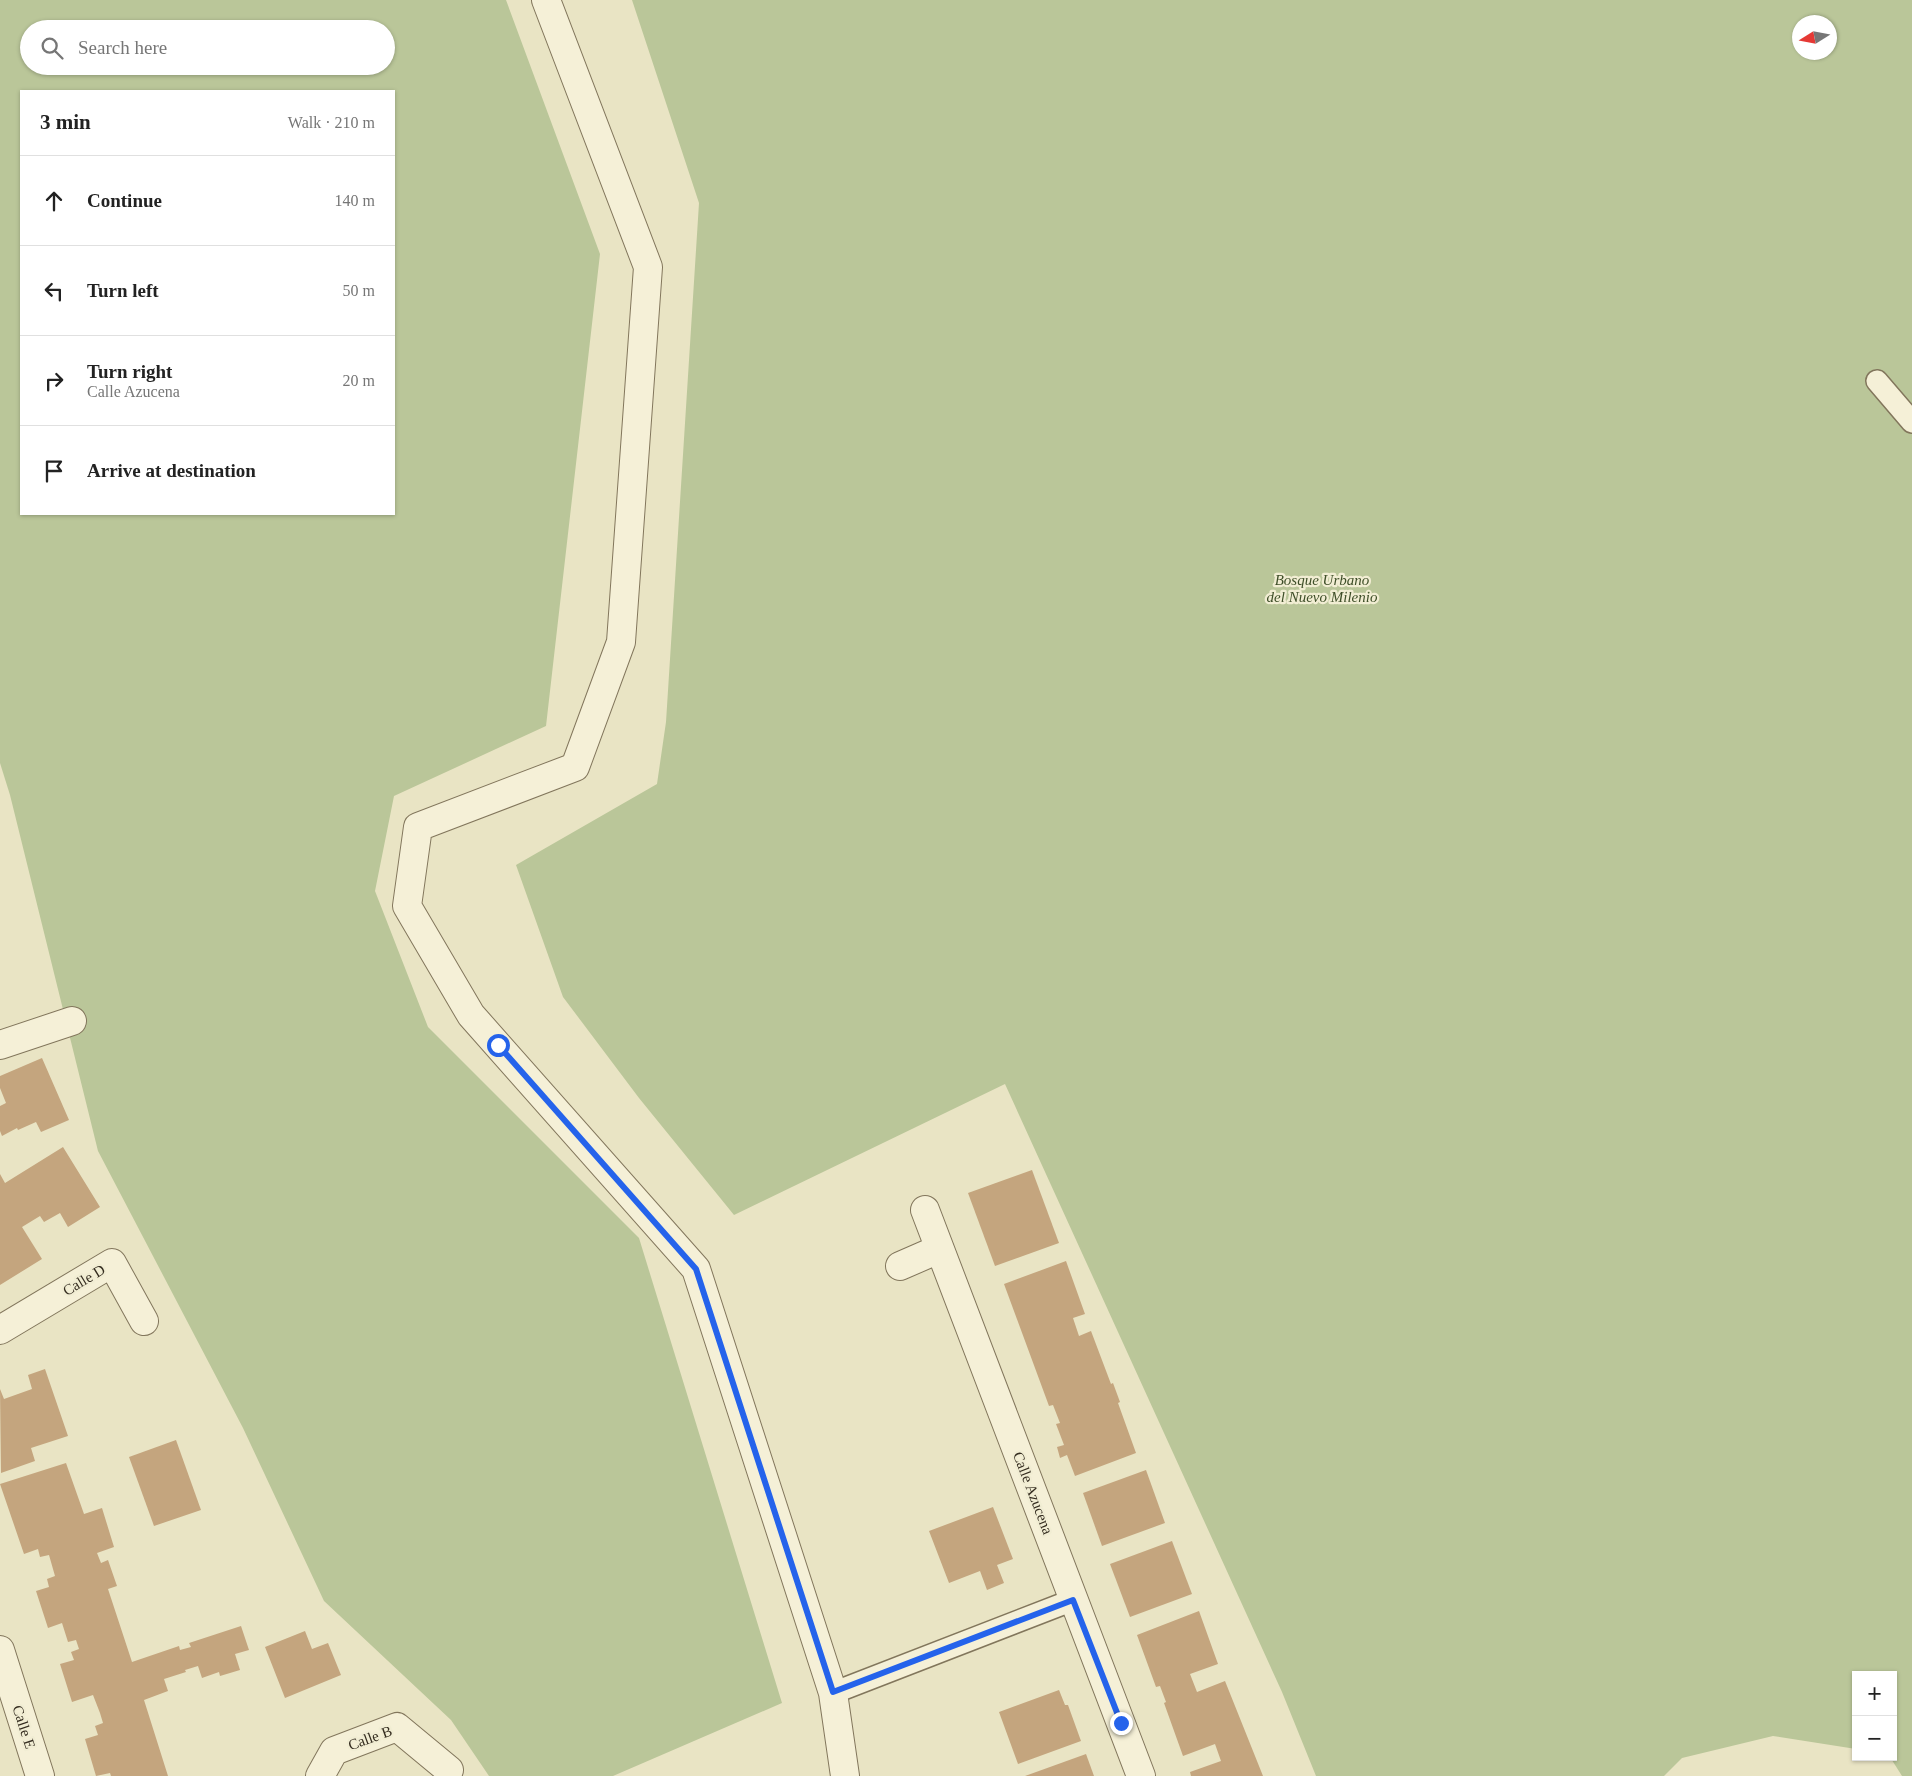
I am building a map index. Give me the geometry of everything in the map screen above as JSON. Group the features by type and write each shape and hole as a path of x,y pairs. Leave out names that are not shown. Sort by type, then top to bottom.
{"street":[{"path":"546,0 648,267 620,642 575,767 418,827 407,906 471,1015 696,1269 833,1692 845,1776"},
{"path":"0,1045 72,1021"},
{"name":"Calle Azucena","path":"925,1210 1141,1776"},
{"path":"900,1266 940,1249"},
{"name":"Calle D","path":"0,1330 112,1263 144,1321"},
{"name":"Calle E","path":"0,1650 40,1776"},
{"name":"Calle B","path":"320,1776 334,1751 397,1727 449,1770"}],"lane":[{"path":"1877,381 1912,422"},
{"path":"833,1692 1073,1600"}],"green space":[{"path":"0,0 506,0 600,254 546,726 394,796 375,891 428,1027 639,1238 782,1703 613,1776 489,1776 451,1720 324,1601 243,1428 98,1151 10,795 0,763"},
{"name":"Bosque Urbano del Nuevo Milenio","path":"632,0 1912,0 1912,1776 1902,1776 1893,1761 1897,1761 1897,1671 1852,1671 1852,1748 1773,1736 1682,1758 1664,1776 1316,1776 1282,1692 1005,1084 734,1215 639,1098 563,997 516,865 657,784 666,722 699,203"}],"building":[{"path":"42,1058 69,1120 41,1132 36,1122 18,1130 17,1128 2,1136 0,1131 0,1106 6,1103 0,1088 0,1076"},
{"path":"63,1147 100,1207 68,1227 60,1213 44,1222 40,1216 22,1227 42,1259 0,1285 0,1174 5,1183"},
{"path":"1032,1170 1059,1243 995,1266 968,1193"},
{"path":"1066,1261 1085,1314 1073,1318 1079,1336 1091,1331 1111,1384 1113,1383 1136,1453 1075,1476 1067,1455 1060,1458 1057,1447 1064,1445 1056,1424 1060,1423 1053,1405 1049,1406 1004,1284"},
{"path":"45,1369 68,1436 31,1448 35,1461 1,1473 0,1389 4,1399 32,1389 28,1375"},
{"path":"176,1440 201,1510 154,1526 129,1457"},
{"path":"66,1463 84,1514 102,1508 114,1547 97,1553 101,1563 108,1560 117,1586 108,1589 132,1662 179,1646 180,1650 191,1647 189,1643 241,1626 249,1650 235,1654 240,1670 220,1676 219,1672 202,1678 198,1666 185,1670 186,1672 164,1679 168,1691 144,1700 168,1776 111,1776 110,1773 96,1776 85,1739 98,1735 95,1726 103,1723 100,1713 93,1695 72,1702 60,1664 74,1660 71,1652 79,1649 76,1640 68,1642 62,1623 48,1628 36,1591 49,1587 47,1579 55,1576 49,1555 40,1557 38,1549 24,1554 0,1484"},
{"path":"1146,1470 1165,1523 1102,1546 1083,1493"},
{"path":"993,1507 1013,1559 997,1565 1004,1583 987,1590 980,1571 949,1583 929,1531"},
{"path":"1172,1541 1192,1594 1130,1617 1110,1564"},
{"path":"1199,1611 1218,1664 1190,1674 1197,1692 1225,1681 1263,1776 1191,1776 1190,1772 1221,1761 1215,1744 1183,1756 1164,1703 1166,1702 1160,1686 1156,1687 1137,1635"},
{"path":"305,1631 312,1649 328,1643 341,1675 285,1698 265,1647"},
{"path":"1059,1690 1065,1705 1068,1705 1081,1741 1018,1764 999,1712"},
{"path":"1086,1754 1094,1776 1025,1776"}],"route":[{"path":"498,1045 696,1269 833,1692 1073,1600 1121,1723"}]}
